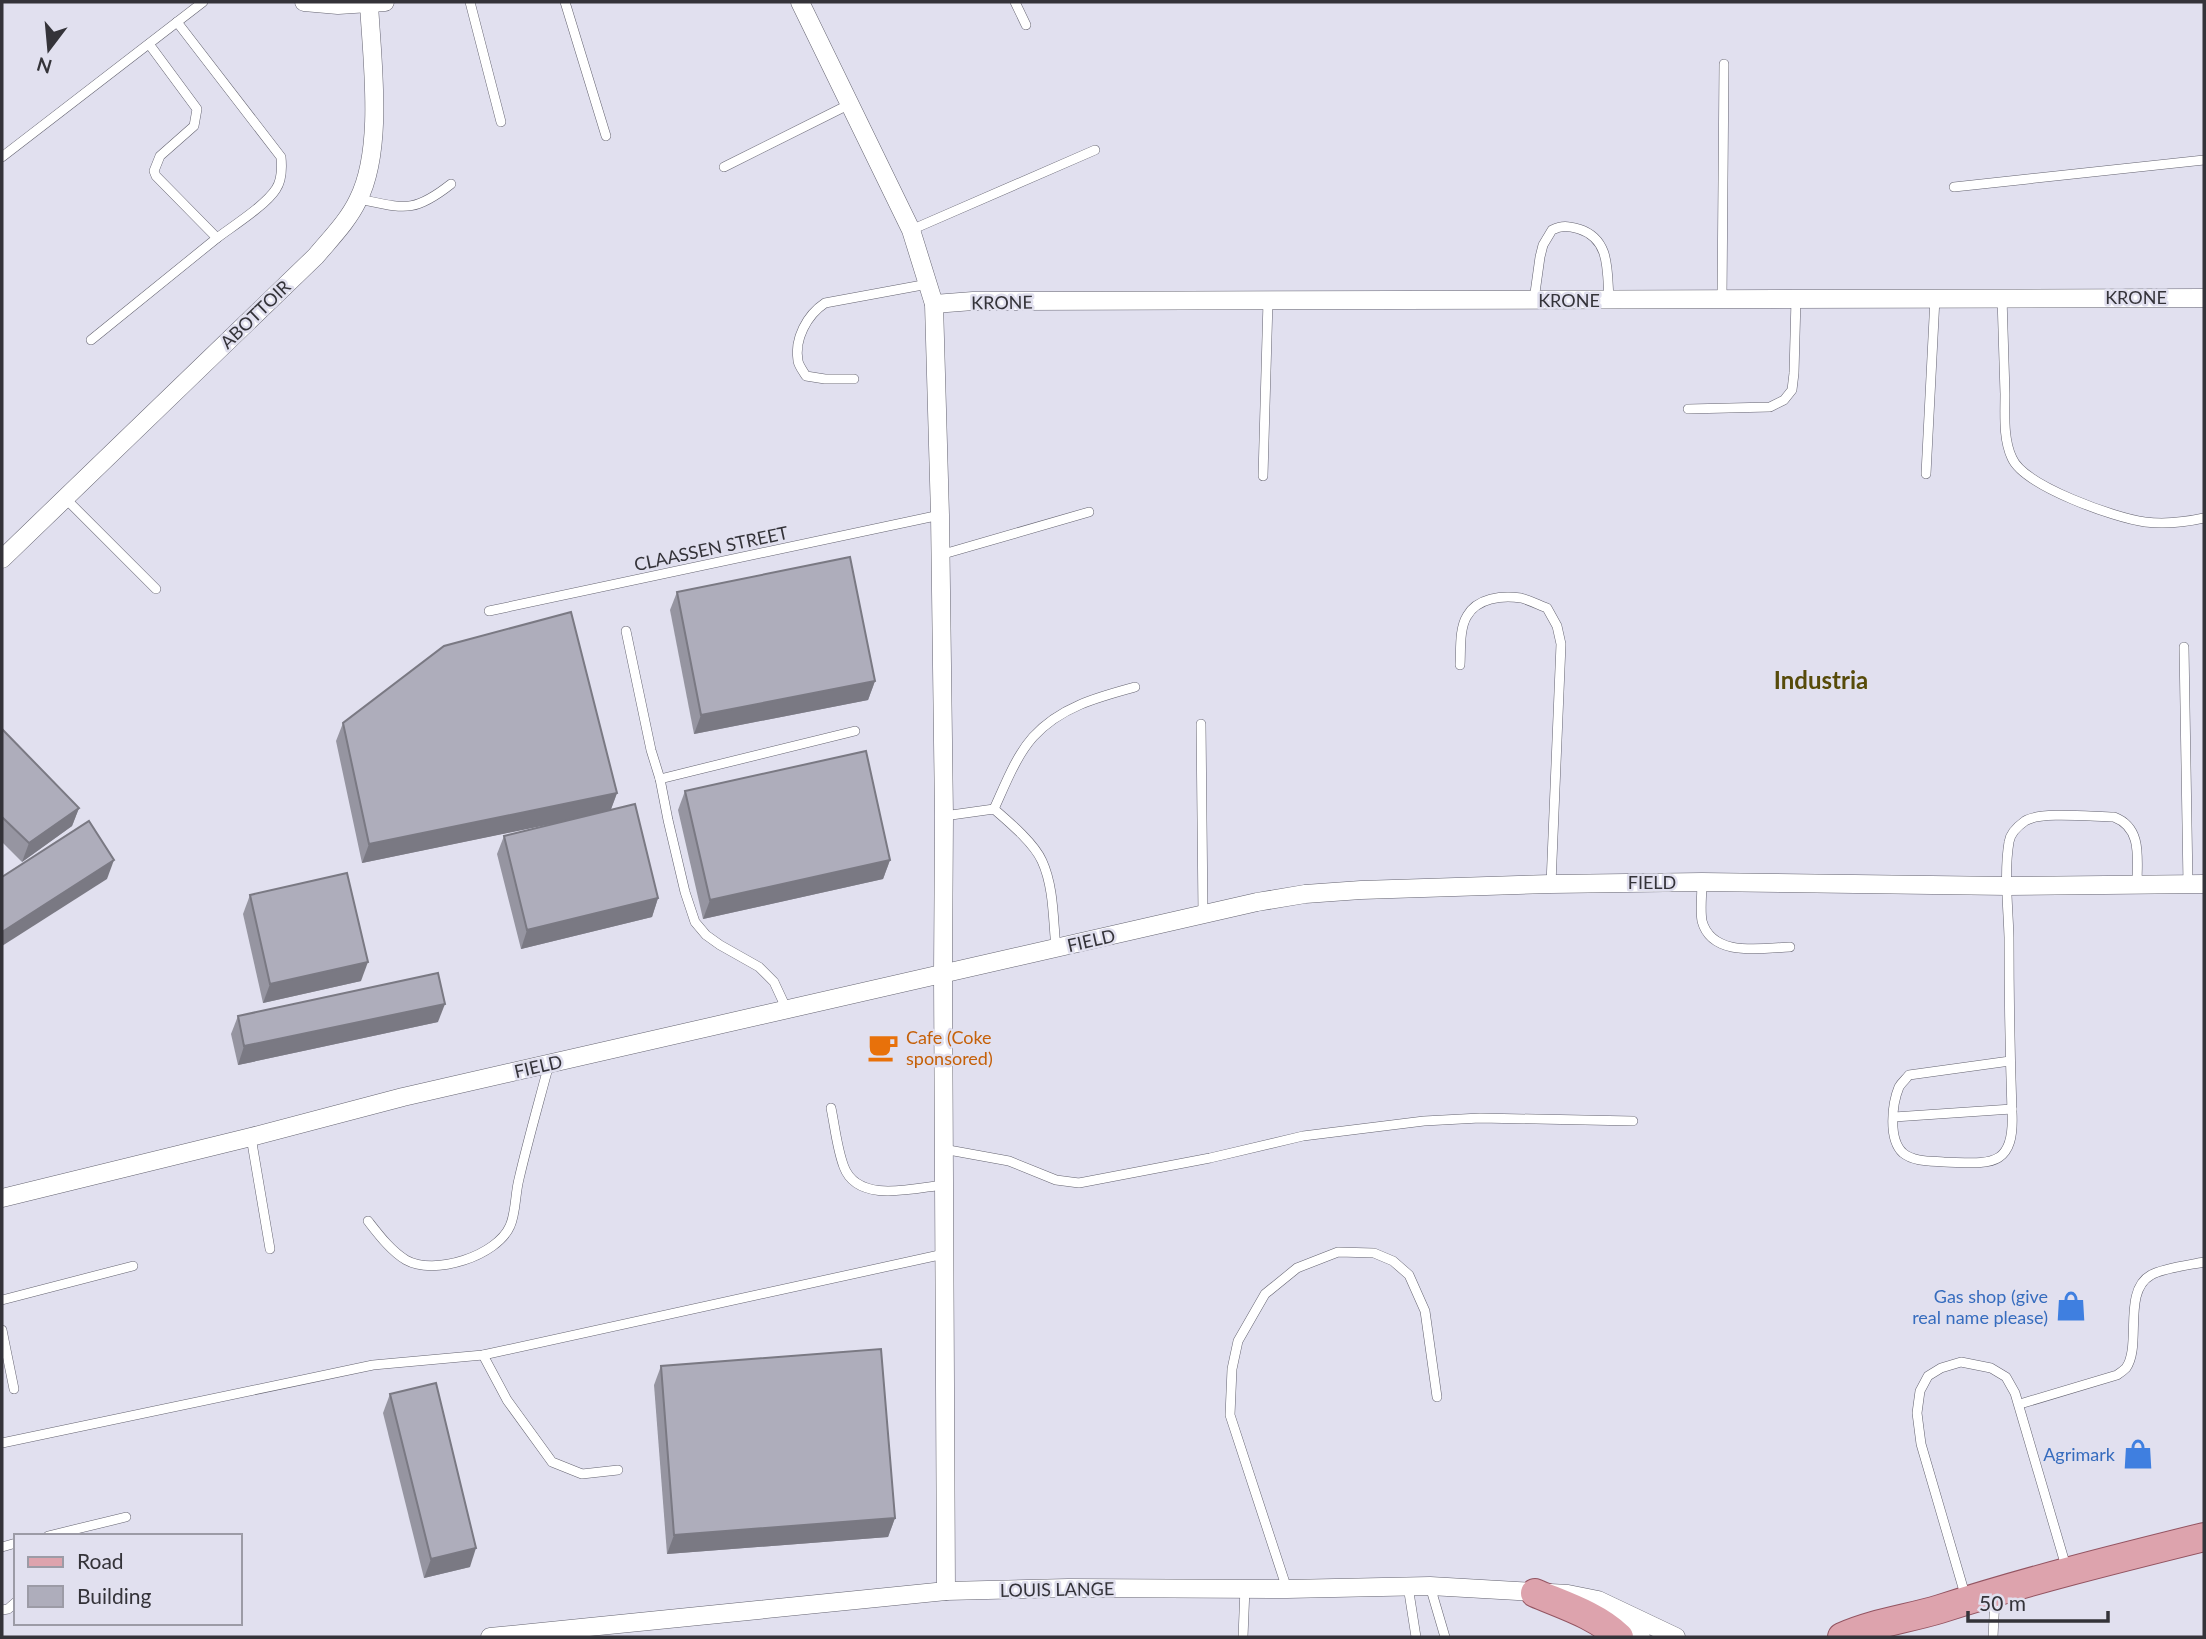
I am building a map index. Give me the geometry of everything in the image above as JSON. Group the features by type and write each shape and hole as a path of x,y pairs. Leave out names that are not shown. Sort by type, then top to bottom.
{"main road":[{"path":"1842,1637 2067,1571 2204,1537"},
{"path":"1535,1593 1588,1615 1611,1629 1621,1624"}],"street":[{"path":"304,2 338,5 377,3"},
{"path":"800,2 911,230 934,304 944,816 946,1591"},
{"name":"ABOTTOIR","path":"2,559 316,256 342,226 359,199 369,168 375,131 377,3"},
{"name":"KRONE","path":"934,304 973,301 2204,298"},
{"name":"FIELD","path":"2,1198 251,1138 403,1097 1203,914 1305,894 1551,884 1702,882 2008,886 2196,884"},
{"name":"LOUIS LANGE","path":"491,1637 946,1591 1430,1586 1535,1593"},
{"path":"1621,1624 1641,1637"},
{"path":"1621,1624 1676,1637"}],"lane":[{"path":"2,157 203,2"},
{"path":"470,2 502,122"},
{"path":"565,2 606,135"},
{"path":"1015,2 1026,25"},
{"path":"91,340 270,197 278,187 281,157 177,22"},
{"path":"149,44 197,109 194,127 160,156 156,176 217,238"},
{"path":"1722,299 1724,64"},
{"path":"724,167 850,104"},
{"path":"911,230 1095,150"},
{"path":"1954,187 2204,160"},
{"path":"359,199 400,208 430,200 451,184"},
{"path":"1534,300 1543,245 1552,230 1566,226 1592,234 1603,247 1609,300"},
{"path":"854,379 806,376 798,363 798,343 815,310 825,303 928,284"},
{"path":"2002,297 2006,437 2012,461 2031,479 2104,511 2146,522 2204,518"},
{"path":"1926,474 1935,298"},
{"path":"1688,409 1770,407 1784,400 1792,390 1796,299"},
{"path":"1263,476 1268,301"},
{"path":"66,499 156,589"},
{"path":"940,555 1089,512"},
{"name":"CLAASSEN STREET","path":"489,611 940,515"},
{"path":"1460,665 1466,617 1475,605 1490,598 1521,598 1547,608 1557,626 1561,644 1561,689 1551,884"},
{"path":"626,631 651,750 682,880 695,922 706,935 720,945 759,967 774,982 787,1010"},
{"path":"2184,647 2196,884"},
{"path":"994,809 1012,771 1033,737 1066,711 1093,698 1135,687"},
{"path":"1201,724 1203,914"},
{"path":"660,779 855,731"},
{"path":"944,816 994,809"},
{"path":"994,809 1041,858 1048,877 1056,948"},
{"path":"2010,1061 1909,1075 1900,1084 1895,1100 1895,1141 1904,1153 1919,1161 1989,1163 2003,1155 2011,1139 2013,1126 2008,886 2009,839 2015,830 2027,819 2048,816 2114,817 2124,821 2132,830 2137,846 2137,885"},
{"path":"1702,882 1702,920 1709,934 1719,942 1745,949 1790,947"},
{"path":"368,1221 395,1251 407,1261 420,1265 433,1266 461,1260 482,1253 500,1242 511,1225 514,1196 549,1064"},
{"path":"831,1108 844,1168 852,1180 862,1187 889,1191 943,1185"},
{"path":"1894,1117 2012,1109"},
{"path":"943,1149 1009,1161 1056,1180 1079,1183 1210,1158 1303,1136 1424,1121 1480,1118 1633,1121"},
{"path":"251,1138 270,1249"},
{"path":"1287,1589 1230,1415 1232,1369 1238,1341 1265,1294 1297,1268 1338,1252 1374,1253 1393,1261 1409,1275 1425,1311 1437,1397"},
{"path":"2,1443 373,1364 483,1355 944,1254"},
{"path":"2020,1404 2117,1375 2127,1366 2134,1309 2141,1282 2152,1274 2204,1262"},
{"path":"2,1300 134,1266"},
{"path":"2,1330 14,1389"},
{"path":"483,1355 507,1400 552,1462 582,1475 618,1470"},
{"path":"1966,1600 1921,1444 1917,1413 1920,1391 1928,1376 1941,1368 1961,1362 1991,1368 2006,1377 2020,1404 2067,1571"},
{"path":"56,1534 126,1517"},
{"path":"1408,1586 1416,1637"},
{"path":"1430,1586 1445,1637"},
{"path":"1243,1637 1245,1588"},
{"path":"1993,1637 1995,1592"}],"building":[{"path":"850,557 875,681 701,715 677,592"},
{"path":"571,612 617,793 369,844 343,723 444,646"},
{"path":"2,729 79,808 29,843 2,817"},
{"path":"866,751 890,860 710,900 685,791"},
{"path":"635,804 658,898 527,930 504,836"},
{"path":"89,821 114,860 2,932 2,877"},
{"path":"347,873 368,962 270,984 250,895"},
{"path":"438,973 445,1004 244,1046 238,1016"},
{"path":"881,1349 895,1518 674,1535 661,1366"},
{"path":"436,1383 476,1548 431,1559 390,1394"}],"place":[{"name":"Cafe (Coke sponsored)","path":"883,1047"},
{"name":"Gas shop (give real name please)","path":"2071,1306"},
{"name":"Agrimark","path":"2138,1454"}],"district":[{"name":"Industria","path":"1821,679"}]}
